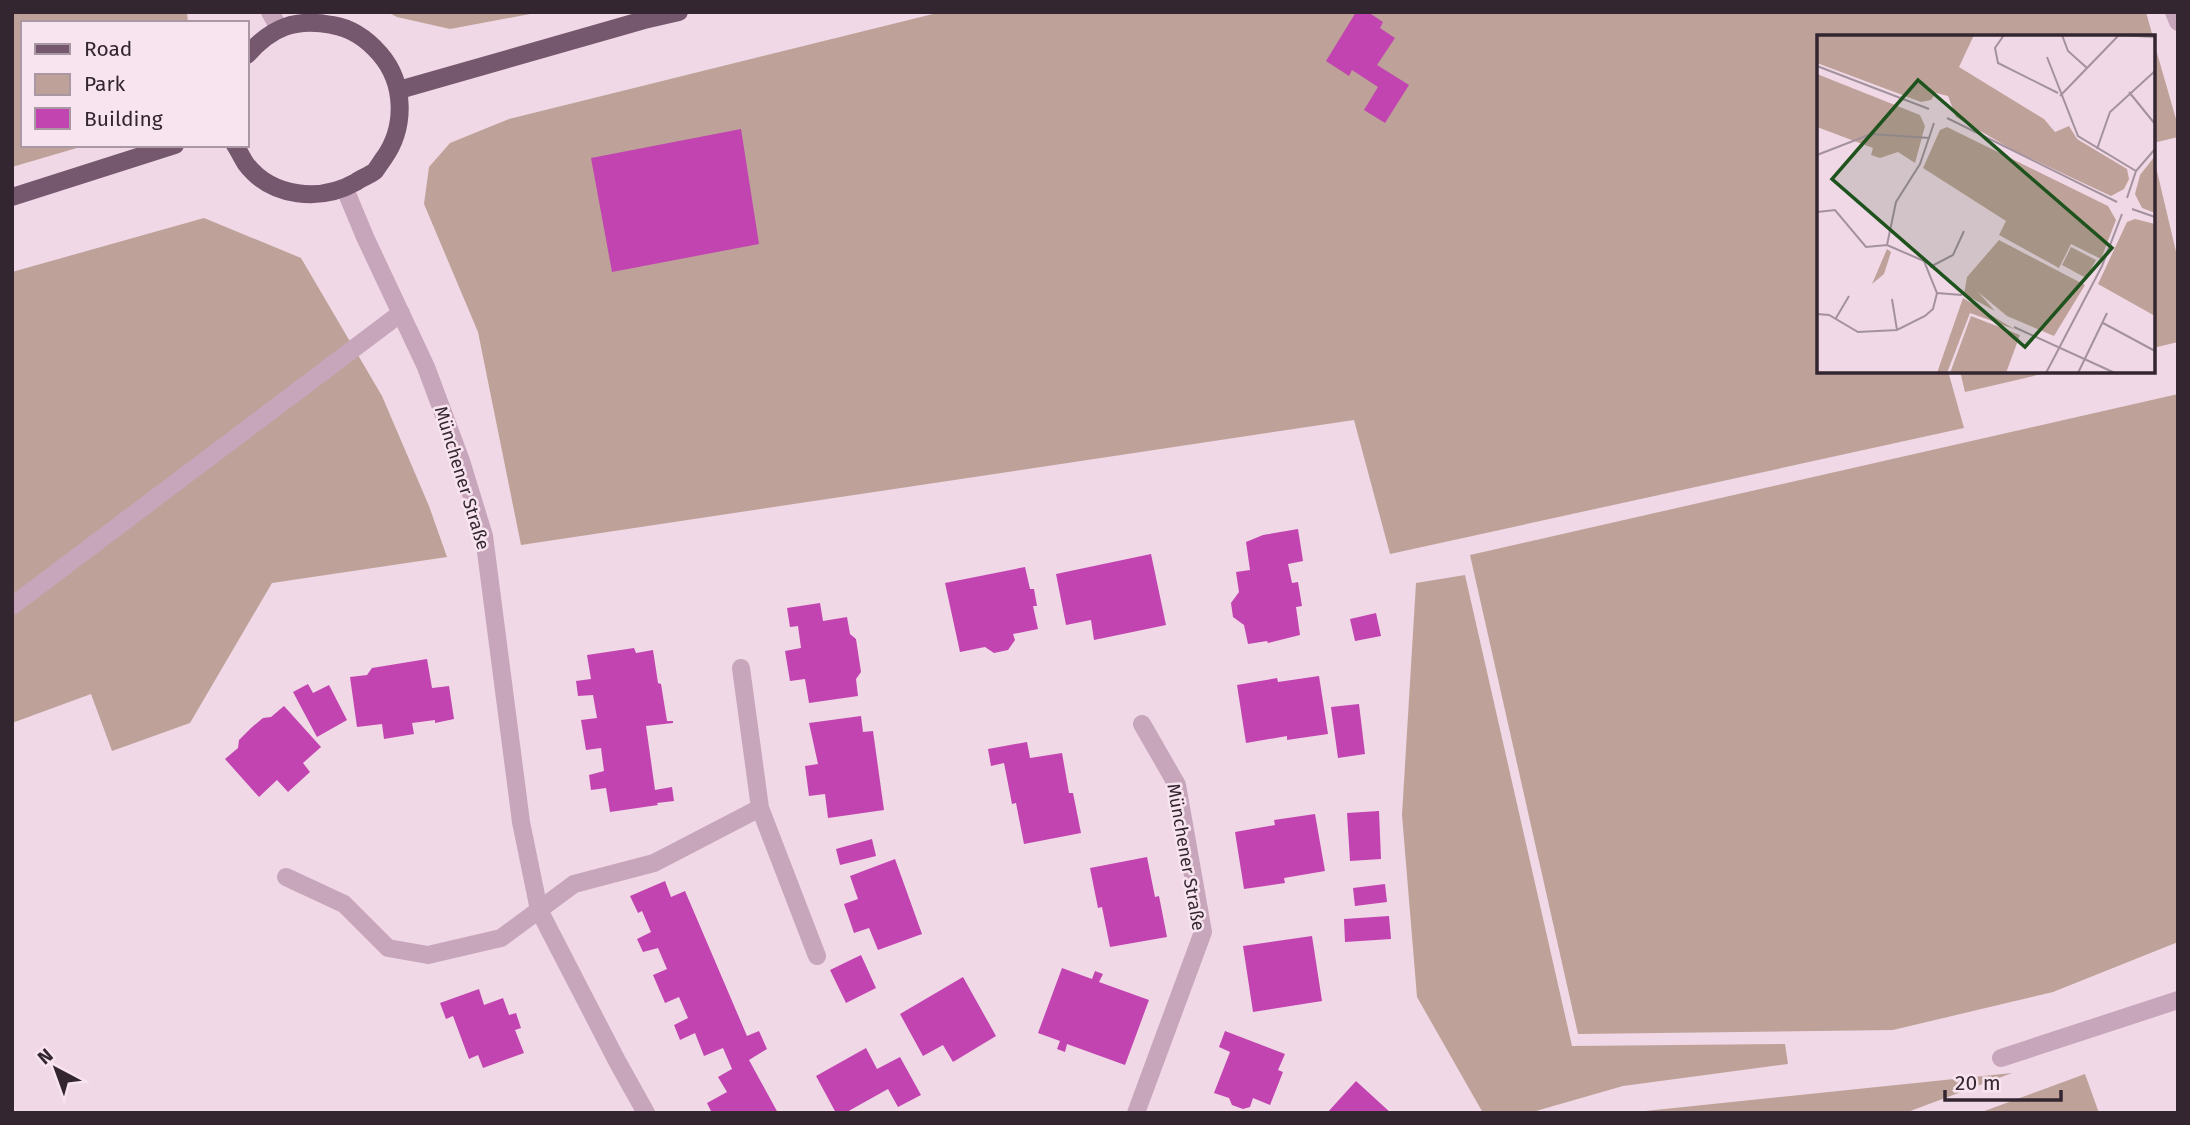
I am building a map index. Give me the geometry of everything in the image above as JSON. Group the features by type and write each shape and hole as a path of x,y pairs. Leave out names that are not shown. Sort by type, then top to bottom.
{"main road":[{"path":"399,90 680,12"},
{"path":"236,147 248,166 270,184 296,194 324,195 345,188 375,170 392,146 400,118 399,90 388,63 369,41 343,27 274,20 248,54"},
{"path":"12,197 169,147"}],"street":[{"path":"2174,12 2178,22"},
{"name":"Münchener Straße","path":"345,188 426,367 461,461 484,536 522,822 539,911 646,1113"},
{"path":"12,606 401,313"},
{"path":"741,668 760,808 817,956"},
{"name":"Münchener Straße","path":"1136,1113 1203,932 1177,785 1142,724"},
{"path":"286,877 344,904 388,948 428,955 501,937 574,884 654,863 760,808"},
{"path":"2001,1058 2178,1000"}],"green space":[{"path":"12,12 187,12 188,21 21,21 21,147 80,147 12,167"},
{"path":"387,12 541,12 450,29 397,17"},
{"path":"941,12 2146,12 2152,35 1817,35 1817,373 1949,373 1964,428 1390,554 1354,420 521,545 478,332 424,204 429,167 450,143 509,119"},
{"path":"2155,46 2178,126 2178,137 2155,143"},
{"path":"2155,167 2178,260 2178,342 2155,348"},
{"path":"204,218 301,258 382,396 429,506 447,557 272,583 190,723 112,751 91,694 12,723 12,272"},
{"path":"1960,373 2046,373 1965,392"},
{"path":"2178,394 2178,942 2053,992 1893,1030 1578,1034 1470,555"},
{"path":"1465,575 1572,1046 1785,1044 1788,1064 1623,1086 1529,1113 1483,1113 1417,997 1402,815 1416,583"},
{"path":"2012,1073 1905,1113 1640,1113 1645,1111"},
{"path":"2085,1074 2099,1113 1979,1113"}],"building":[{"path":"1356,12 1368,12 1383,22 1380,28 1395,38 1377,65 1409,85 1385,123 1364,110 1378,87 1352,70 1349,76 1326,61"},
{"path":"741,129 759,244 612,272 591,158"},
{"path":"1298,529 1303,561 1288,564 1292,583 1298,582 1302,606 1296,607 1300,635 1268,643 1248,644 1244,625 1233,617 1231,603 1239,592 1236,572 1250,570 1246,542 1263,535"},
{"path":"1151,554 1166,625 1094,640 1091,620 1066,625 1056,574"},
{"path":"1025,567 1030,589 1034,589 1037,606 1033,606 1038,629 1013,634 1015,640 1008,650 994,653 985,647 960,652 945,583"},
{"path":"820,603 823,621 847,617 850,634 856,639 861,672 856,679 858,696 809,703 805,679 790,681 785,651 801,648 798,626 790,627 787,608"},
{"path":"1376,613 1381,636 1355,641 1350,619"},
{"path":"634,648 636,653 653,650 667,721 673,721 646,726 655,790 672,787 674,801 610,812 606,788 591,790 589,775 604,771 601,748 586,750 581,720 597,718 593,695 578,696 576,681 591,679 587,655"},
{"path":"427,659 432,688 449,686 454,719 435,723 435,720 412,723 414,734 384,739 382,724 357,727 350,677 367,675 372,668"},
{"path":"1319,676 1328,734 1287,740 1287,736 1246,743 1237,685 1277,678 1278,682"},
{"path":"308,684 313,693 329,685 347,720 317,737 293,692"},
{"path":"1359,704 1365,754 1338,758 1331,707"},
{"path":"284,706 321,747 303,763 310,772 288,792 277,780 259,797 225,759 238,748 239,740 251,728"},
{"path":"861,716 863,732 873,731 884,810 828,818 825,794 809,796 805,766 818,764 809,723"},
{"path":"1027,742 1030,758 1062,753 1069,793 1073,793 1081,833 1024,844 1004,763 991,766 988,749"},
{"path":"1379,811 1381,859 1350,861 1347,813"},
{"path":"1315,814 1325,871 1284,878 1285,883 1244,889 1235,832 1275,825 1274,820"},
{"path":"872,839 876,856 840,865 836,849"},
{"path":"1147,857 1155,897 1159,896 1167,937 1110,947 1090,868"},
{"path":"895,859 922,934 878,950 869,928 854,933 844,904 858,899 850,876"},
{"path":"665,881 671,897 685,891 747,1036 759,1031 767,1049 749,1060 778,1113 712,1113 707,1103 727,1092 718,1077 732,1069 723,1048 704,1056 695,1033 680,1040 674,1025 688,1018 679,997 665,1003 653,975 667,969 658,948 643,952 637,939 651,932 642,911 638,913 630,896"},
{"path":"1385,884 1387,902 1355,906 1353,888"},
{"path":"1389,916 1391,939 1345,942 1344,919"},
{"path":"1312,936 1322,1001 1253,1012 1243,946"},
{"path":"861,955 876,988 846,1003 830,970"},
{"path":"1062,968 1092,979 1095,971 1103,974 1099,982 1149,1000 1125,1065 1067,1044 1065,1052 1057,1049 1060,1041 1038,1033"},
{"path":"963,977 996,1036 953,1062 943,1045 923,1056 900,1014"},
{"path":"479,989 484,1005 503,998 509,1015 516,1013 521,1028 515,1030 524,1053 483,1068 478,1055 469,1059 453,1016 446,1019 440,1003"},
{"path":"1225,1031 1285,1054 1278,1070 1283,1072 1270,1105 1253,1098 1250,1107 1243,1109 1232,1105 1229,1098 1214,1093 1230,1052 1219,1047"},
{"path":"866,1048 877,1069 900,1057 921,1095 898,1107 888,1089 845,1113 836,1113 816,1076"},
{"path":"1356,1081 1380,1103 1391,1113 1327,1113"}]}
